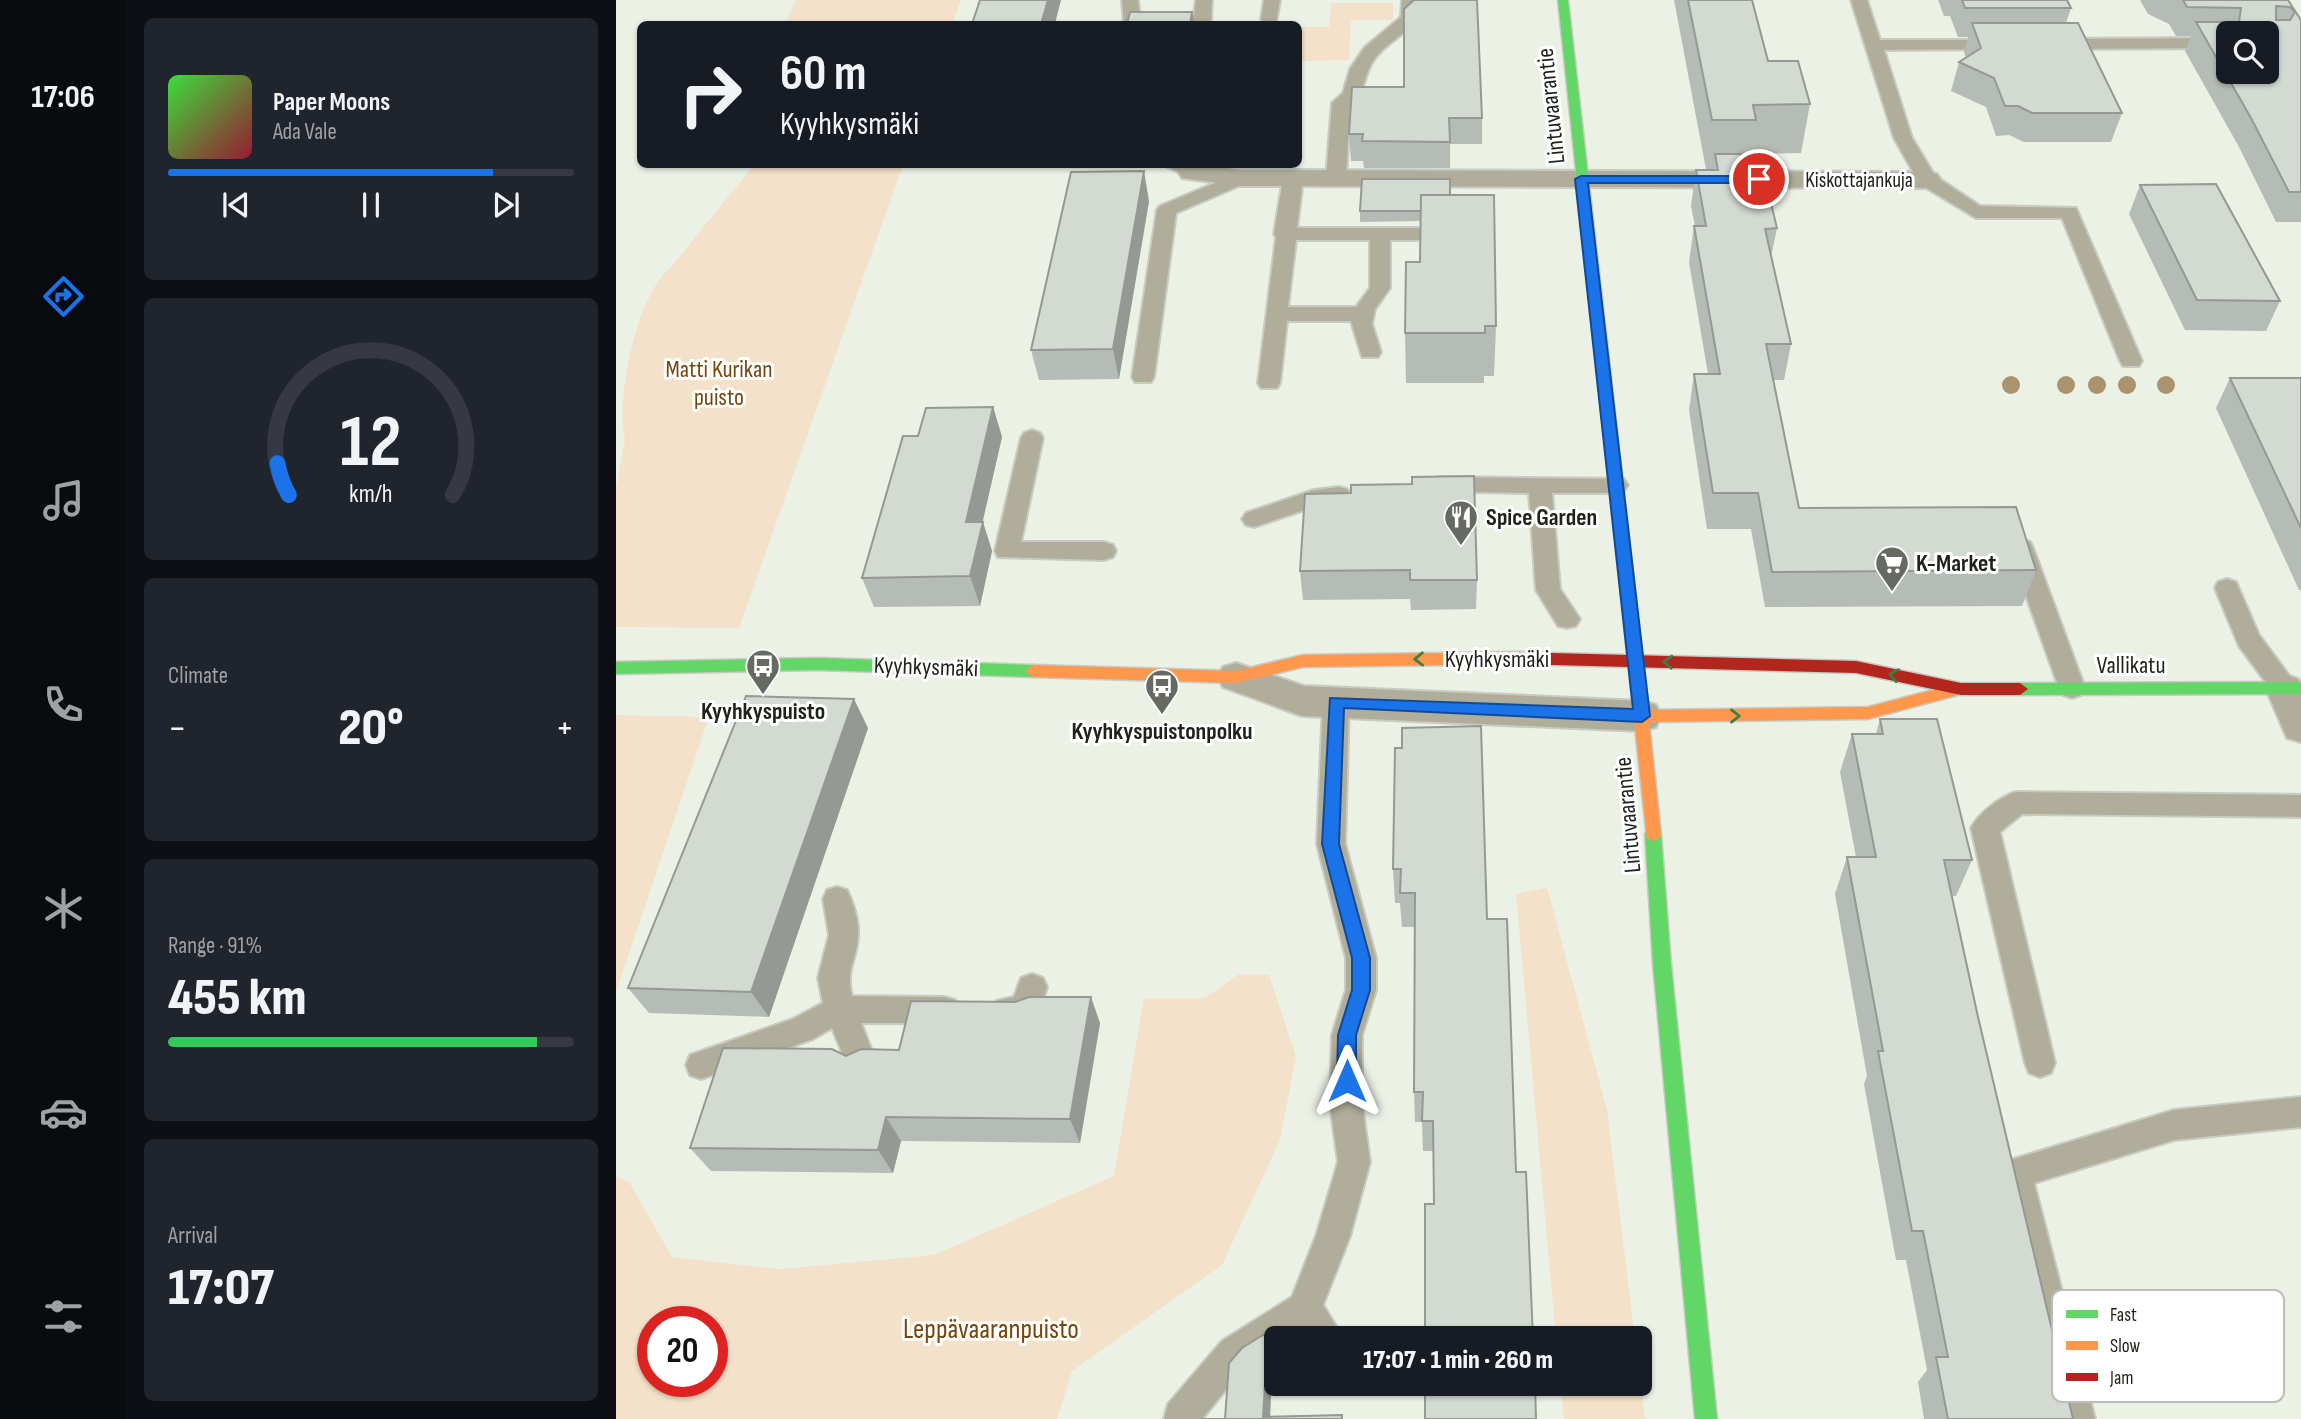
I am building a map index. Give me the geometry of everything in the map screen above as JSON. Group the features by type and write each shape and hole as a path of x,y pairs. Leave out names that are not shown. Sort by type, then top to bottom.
{"street":[{"name":"Lintuvaarantie","path":"1563,0 1642,716 1662,964 1706,1419"},
{"name":"Kiskottajankuja","path":"1181,168 1241,178 1293,179 1927,180"},
{"name":"Kyyhkysmäki","path":"616,668 818,664 1236,677 1303,661 1536,658 1634,660"},
{"name":"Vallikatu","path":"1634,660 1856,667 1961,689 2293,689"},
{"name":"Kyyhkysmäki","path":"1236,677 1302,701 1642,716"},
{"name":"Vallikatu","path":"1642,716 1868,713 1961,689"},
{"path":"2293,689 2301,727"}],"lane":[{"path":"1130,0 1129,12 1134,21"},
{"path":"1149,21 1202,20 1205,0"},
{"path":"1270,19 1272,0"},
{"path":"1336,179 1341,103 1352,95 1355,75 1363,57 1409,19 1410,0"},
{"path":"1859,0 1903,138 1927,180 1976,212 2069,212 2132,362"},
{"path":"1873,45 2216,43"},
{"path":"1143,377 1167,211 1241,178"},
{"path":"1269,383 1284,234 1293,179"},
{"path":"1284,234 1476,234"},
{"path":"1370,352 1361,324 1363,314 1380,288 1380,234"},
{"path":"1276,314 1363,314"},
{"path":"1032,438 1007,551 1104,551"},
{"path":"1419,485 1616,485"},
{"path":"1540,485 1548,590 1567,619"},
{"path":"1254,519 1314,498 1366,492"},
{"path":"2016,534 2072,688"},
{"path":"2227,588 2248,639 2293,689"},
{"path":"1181,1417 1234,1353 1304,1309 1333,1236 1354,1162 1346,1104 1347,1035 1361,990 1361,958 1331,844 1336,702"},
{"path":"2040,1063 1984,828 2016,803 2301,806"},
{"path":"837,899 844,935 833,978 840,1009 862,1064"},
{"path":"701,1065 802,1030 840,1009 1026,1012 1032,987"},
{"path":"2052,1320 2015,1173 2174,1125 2301,1112"},
{"path":"1304,1309 1318,1326"},
{"path":"2073,1402 2077,1419"}],"green space":[{"path":"796,0 961,0 953,21 786,21"},
{"path":"1331,3 1393,3 1393,20 1351,20 1349,60 1302,61 1302,27 1329,27"},
{"name":"Matti Kurikan puisto","path":"752,168 902,168 739,628 616,627 616,487 625,440 623,400 626,375 638,324 647,301 658,281"},
{"path":"616,715 709,717 616,992"},
{"path":"1547,887 1607,1110 1633,1326 1555,1326 1516,894"},
{"name":"Leppävaaranpuisto","path":"1239,974 1269,975 1296,1057 1280,1140 1222,1265 1072,1371 1057,1419 616,1419 616,1176 629,1182 672,1257 781,1269 934,1255 1114,1176 1144,998 1205,998"},
{"path":"1561,1396 1642,1396 1645,1419 1564,1419"}],"building":[{"path":"980,0 1048,0 1042,21 973,21"},
{"path":"1414,0 1477,0 1482,118 1449,118 1450,142 1362,141 1363,134 1349,134 1352,87 1404,87 1404,9"},
{"path":"1688,0 1752,0 1768,61 1798,61 1810,104 1753,105 1756,120 1712,120"},
{"path":"1962,0 2067,0 2071,8 1965,8"},
{"path":"2183,0 2288,0 2301,20 2301,192 2289,192 2232,84 2279,84 2279,21 2239,21 2241,8 2187,7","holes":["2276,6 2290,7 2295,12 2290,20 2276,20"]},
{"path":"1130,12 1192,12 1190,21 1128,21"},
{"path":"2196,22 2216,22 2216,57"},
{"path":"1972,23 2078,23 2122,113 2032,113 2018,106 2005,106 1994,78 1959,62 1981,48"},
{"path":"1715,154 1759,154 1777,228 1765,229 1791,344 1766,344 1799,508 2016,507 2036,570 1772,572 1758,493 1713,493 1694,374 1720,374 1694,226 1706,226 1696,170 1718,170"},
{"path":"1144,171 1113,349 1031,350 1071,172"},
{"path":"1362,179 1450,179 1450,195 1421,195 1421,211 1360,211"},
{"path":"2216,184 2280,301 2197,300 2140,185"},
{"path":"1421,195 1494,195 1496,326 1485,326 1485,333 1405,333 1406,262 1420,262"},
{"path":"2230,378 2301,378 2301,528"},
{"path":"993,407 966,522 983,522 970,576 862,578 903,436 918,436 926,408"},
{"path":"1474,476 1477,580 1410,580 1410,570 1300,571 1305,494 1351,493 1351,485 1412,484 1412,477"},
{"path":"746,696 854,699 751,992 628,988"},
{"path":"1880,719 1937,719 1972,860 1944,860 2052,1330 2052,1402 2069,1402 2073,1419 1948,1419 1936,1357 1948,1357 1923,1231 1912,1231 1878,1051 1883,1051 1847,857 1876,857 1852,734 1883,734"},
{"path":"1481,726 1487,919 1507,919 1516,1172 1526,1172 1532,1326 1425,1326 1425,1204 1434,1204 1433,1121 1422,1121 1423,1092 1414,1092 1415,893 1400,893 1401,869 1393,869 1395,748 1402,748 1402,728"},
{"path":"1029,997 1091,997 1070,1119 886,1117 878,1150 690,1148 723,1048 832,1049 846,1056 861,1049 899,1050 911,1001 1015,1002"},
{"path":"1264,1335 1263,1417 1342,1415 1342,1419 1225,1419 1229,1363 1242,1348"},
{"path":"1425,1396 1535,1396 1536,1419 1425,1419"}],"traffic: fast":[{"path":"1563,0 1614,466"},
{"path":"616,668 818,664 1033,671"},
{"path":"2020,689 2301,688"},
{"path":"1653,834 1662,964 1706,1419"}],"traffic: slow":[{"path":"1614,466 1653,834"},
{"path":"1033,671 1236,677 1303,661 1518,658"},
{"path":"1642,716 1868,713 1952,691"}],"traffic: jam":[{"path":"1518,658 1856,667 1961,689 2020,689"}],"place":[{"name":"Spice Garden","path":"1461,547"},
{"name":"K-Market","path":"1892,593"},
{"name":"Kyyhkyspuisto","path":"763,696"},
{"name":"Kyyhkyspuistonpolku","path":"1162,716"}],"route":[{"path":"1347,1081 1347,1035 1361,990 1361,958 1331,844 1336,702 1642,716 1588,222 1581,179 1759,179"}]}
